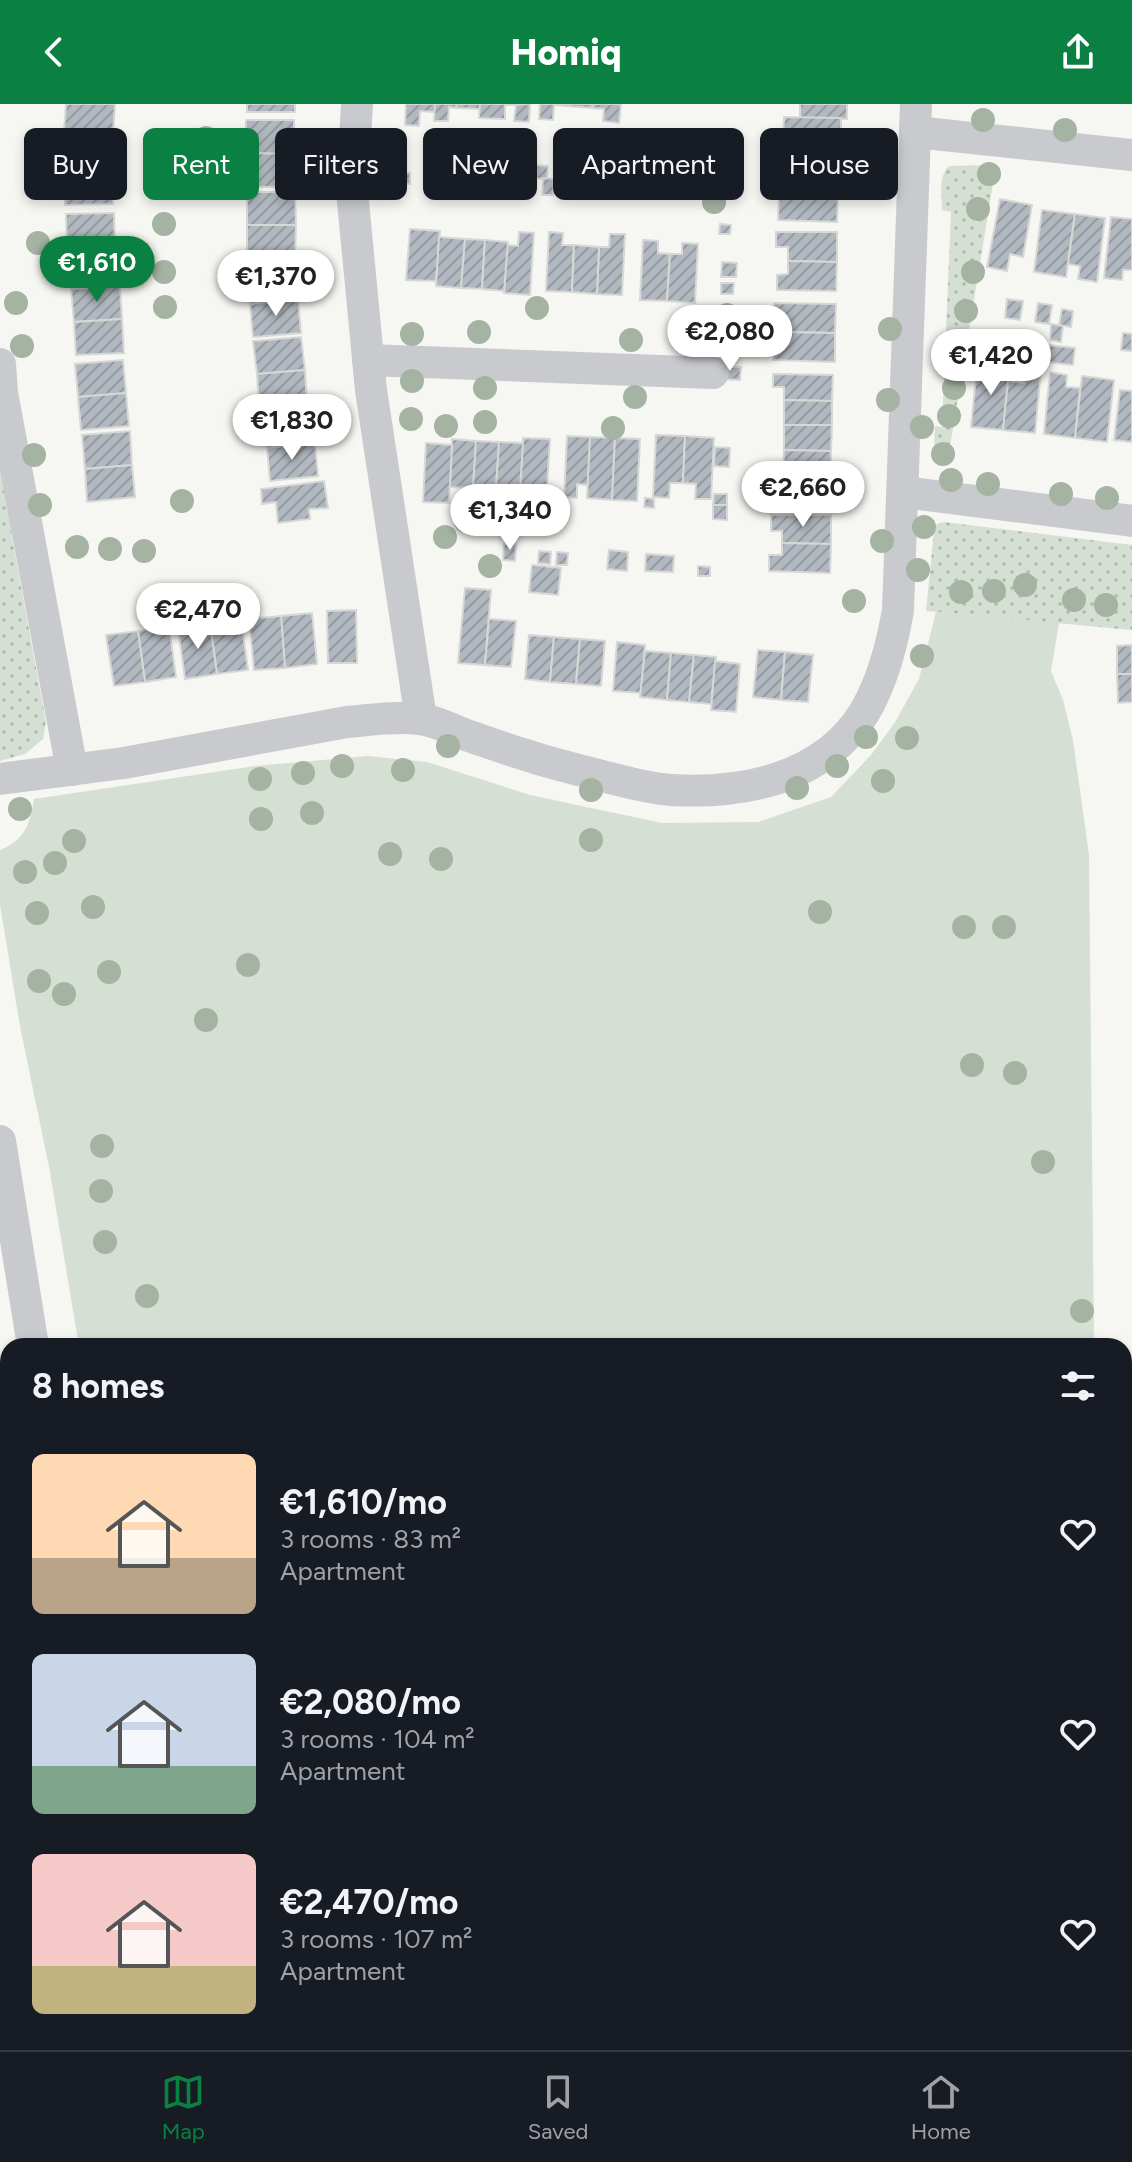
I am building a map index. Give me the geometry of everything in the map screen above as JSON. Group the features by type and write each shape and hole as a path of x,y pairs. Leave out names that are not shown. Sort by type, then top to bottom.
{"street":[{"path":"357,104 352,191 371,390 421,719"},
{"path":"0,779 124,763 347,722 385,719 421,719 529,757 668,790 749,787 815,762 839,742 863,714 878,685 891,648 898,610 916,118 1132,155"},
{"path":"368,360 713,373"},
{"path":"0,364 2,393 72,770"},
{"path":"904,492 1132,521"},
{"path":"0,1141 32,1338"}],"green space":[{"path":"996,165 947,465 939,462 934,440 935,426 942,427 951,212 942,210 942,181 949,166"},
{"path":"0,439 12,537 46,722 43,739 25,754 0,761"},
{"path":"944,522 1132,545 1132,630 926,611 934,532 937,524"},
{"path":"936,612 1059,623 1051,671 1063,700 1073,740 1089,855 1094,1338 78,1338 0,905 0,850 25,830 34,799 255,766 368,756 427,762 530,795 662,823 758,822 831,797 871,755 894,724 919,679"}],"building":[{"path":"66,104 115,104 113,128 64,128"},
{"path":"247,104 295,104 295,112 247,112"},
{"path":"406,104 435,104 435,112 420,111 419,126 405,125"},
{"path":"435,104 457,104 456,108 449,107 448,121 434,121"},
{"path":"457,104 480,104 480,109 456,108"},
{"path":"480,104 505,104 505,119 479,118"},
{"path":"530,104 529,122 514,121 516,105 505,105"},
{"path":"540,104 566,104 566,106 554,105 553,120 539,119"},
{"path":"566,104 593,104 592,108"},
{"path":"593,104 621,104 619,123 603,121 604,109 592,108"},
{"path":"800,104 847,104 847,119 800,118"},
{"path":"784,117 841,118 841,128 784,128"},
{"path":"246,120 294,120 294,128 275,128 275,154 259,153 259,128 246,128"},
{"path":"259,153 275,154 275,187 259,187"},
{"path":"537,165 548,166 547,179 537,178"},
{"path":"543,178 553,179 553,195 542,195"},
{"path":"259,192 275,192 275,200 295,200 296,225 247,225 247,200 259,200"},
{"path":"1000,199 1032,205 1023,257 1010,254 1007,271 987,267"},
{"path":"65,200 113,200 113,204 65,205"},
{"path":"779,200 838,200 837,222 778,220"},
{"path":"1042,210 1075,214 1066,277 1034,272"},
{"path":"114,213 115,247 67,248 66,214"},
{"path":"1075,214 1105,218 1097,282 1078,279 1080,266 1068,264"},
{"path":"1111,217 1132,219 1132,270 1123,270 1122,280 1104,278"},
{"path":"720,224 731,225 730,234 719,234"},
{"path":"247,225 296,225 295,258 247,258"},
{"path":"410,229 440,231 436,281 406,280"},
{"path":"519,232 534,233 530,295 504,293 507,245 518,246"},
{"path":"549,232 563,233 562,245 574,245 572,292 546,291"},
{"path":"776,232 837,232 837,262 788,261 788,247 776,247"},
{"path":"610,234 625,234 622,295 597,294 599,247 609,247"},
{"path":"439,237 465,239 461,288 436,286"},
{"path":"465,239 485,240 482,289 461,288"},
{"path":"485,240 508,242 504,291 482,289"},
{"path":"643,240 658,241 658,253 670,254 667,301 640,300"},
{"path":"682,243 698,244 695,303 667,301 670,254 682,254"},
{"path":"574,245 599,247 597,294 572,292"},
{"path":"115,247 116,280 68,281 67,248"},
{"path":"788,261 837,262 836,291 777,290 777,275 788,274"},
{"path":"722,262 737,263 736,277 721,277"},
{"path":"296,266 298,299 250,304 248,271"},
{"path":"721,283 734,283 733,294 721,294"},
{"path":"120,286 122,319 74,322 71,289"},
{"path":"298,299 301,333 253,337 250,304"},
{"path":"1007,299 1023,301 1020,320 1005,318"},
{"path":"774,303 836,304 835,333 787,332 787,318 774,318"},
{"path":"1038,303 1052,305 1049,324 1035,322"},
{"path":"1062,309 1073,311 1071,327 1059,325"},
{"path":"122,319 124,353 76,355 74,322"},
{"path":"1051,324 1063,326 1061,342 1050,340"},
{"path":"774,332 835,333 835,362 773,360"},
{"path":"1123,333 1132,334 1132,351 1121,350"},
{"path":"301,337 305,370 257,374 253,341"},
{"path":"1048,345 1075,348 1073,365 1046,362"},
{"path":"123,360 126,393 78,397 75,364"},
{"path":"993,363 1010,364 1003,430 971,427 977,367 993,368"},
{"path":"720,367 741,367 740,380 719,379"},
{"path":"1026,369 1041,371 1035,433 1003,430 1008,381 1024,383"},
{"path":"305,370 307,403 259,407 257,374"},
{"path":"1050,372 1067,375 1066,387 1080,388 1075,438 1044,434"},
{"path":"773,374 833,375 832,401 784,400 784,387 773,387"},
{"path":"1082,376 1114,380 1107,442 1075,438"},
{"path":"1120,390 1132,391 1132,442 1114,440"},
{"path":"126,393 129,426 81,430 78,397"},
{"path":"784,400 832,401 832,425 784,425"},
{"path":"312,410 315,443 267,448 264,414"},
{"path":"784,425 832,425 831,451 784,450"},
{"path":"130,431 132,465 85,469 82,435"},
{"path":"656,435 685,436 683,483 670,483 669,498 653,497"},
{"path":"567,436 590,437 588,485 577,484 577,498 564,497"},
{"path":"685,436 714,438 711,499 695,499 696,484 683,483"},
{"path":"590,437 615,438 612,500 587,498"},
{"path":"523,438 550,439 546,504 531,504 532,488 520,488"},
{"path":"615,438 640,439 637,501 612,500"},
{"path":"452,439 476,441 473,488 450,487"},
{"path":"476,441 499,442 496,489 473,488"},
{"path":"499,442 523,443 520,490 496,489"},
{"path":"315,443 318,476 270,481 267,448"},
{"path":"426,443 452,445 449,503 423,502"},
{"path":"715,447 730,448 729,467 714,466"},
{"path":"784,450 831,451 831,476 783,476"},
{"path":"132,465 135,497 87,502 85,469"},
{"path":"783,476 831,476 831,501 771,500 772,483 783,483"},
{"path":"324,481 328,508 309,509 310,519 278,523 276,502 262,504 261,489"},
{"path":"714,494 727,494 727,505 713,505"},
{"path":"645,498 654,499 654,508 644,507"},
{"path":"713,505 727,505 727,520 713,519"},
{"path":"771,515 831,515 831,544 782,543 782,531 771,531"},
{"path":"782,543 831,544 830,573 769,571 769,555 782,555"},
{"path":"504,544 516,544 515,561 503,560"},
{"path":"609,550 628,552 627,571 607,569"},
{"path":"539,551 551,552 550,564 538,563"},
{"path":"557,552 568,553 567,565 556,565"},
{"path":"646,554 674,556 673,572 645,571"},
{"path":"532,565 561,568 558,595 529,592"},
{"path":"698,566 710,567 710,576 698,576"},
{"path":"465,588 491,590 485,665 458,663"},
{"path":"356,610 357,663 328,663 327,611"},
{"path":"312,613 317,664 285,668 281,616"},
{"path":"281,616 285,668 254,670 249,619"},
{"path":"241,619 248,670 217,674 210,623"},
{"path":"489,619 516,621 511,667 485,665"},
{"path":"210,623 217,674 185,679 178,628"},
{"path":"169,626 176,677 145,682 138,631"},
{"path":"138,631 145,682 114,686 106,635"},
{"path":"529,635 554,637 550,682 525,679"},
{"path":"554,637 580,639 576,684 550,682"},
{"path":"580,639 605,641 601,686 576,684"},
{"path":"617,642 645,645 641,693 613,691"},
{"path":"1132,645 1132,674 1117,674 1117,646"},
{"path":"758,650 785,652 781,700 753,697"},
{"path":"645,651 671,653 667,700 640,697"},
{"path":"785,652 813,655 808,702 781,700"},
{"path":"671,653 694,655 689,702 667,700"},
{"path":"694,655 716,657 711,704 689,702"},
{"path":"715,661 740,664 736,712 711,710"},
{"path":"1117,674 1132,674 1132,702 1118,703"}]}
